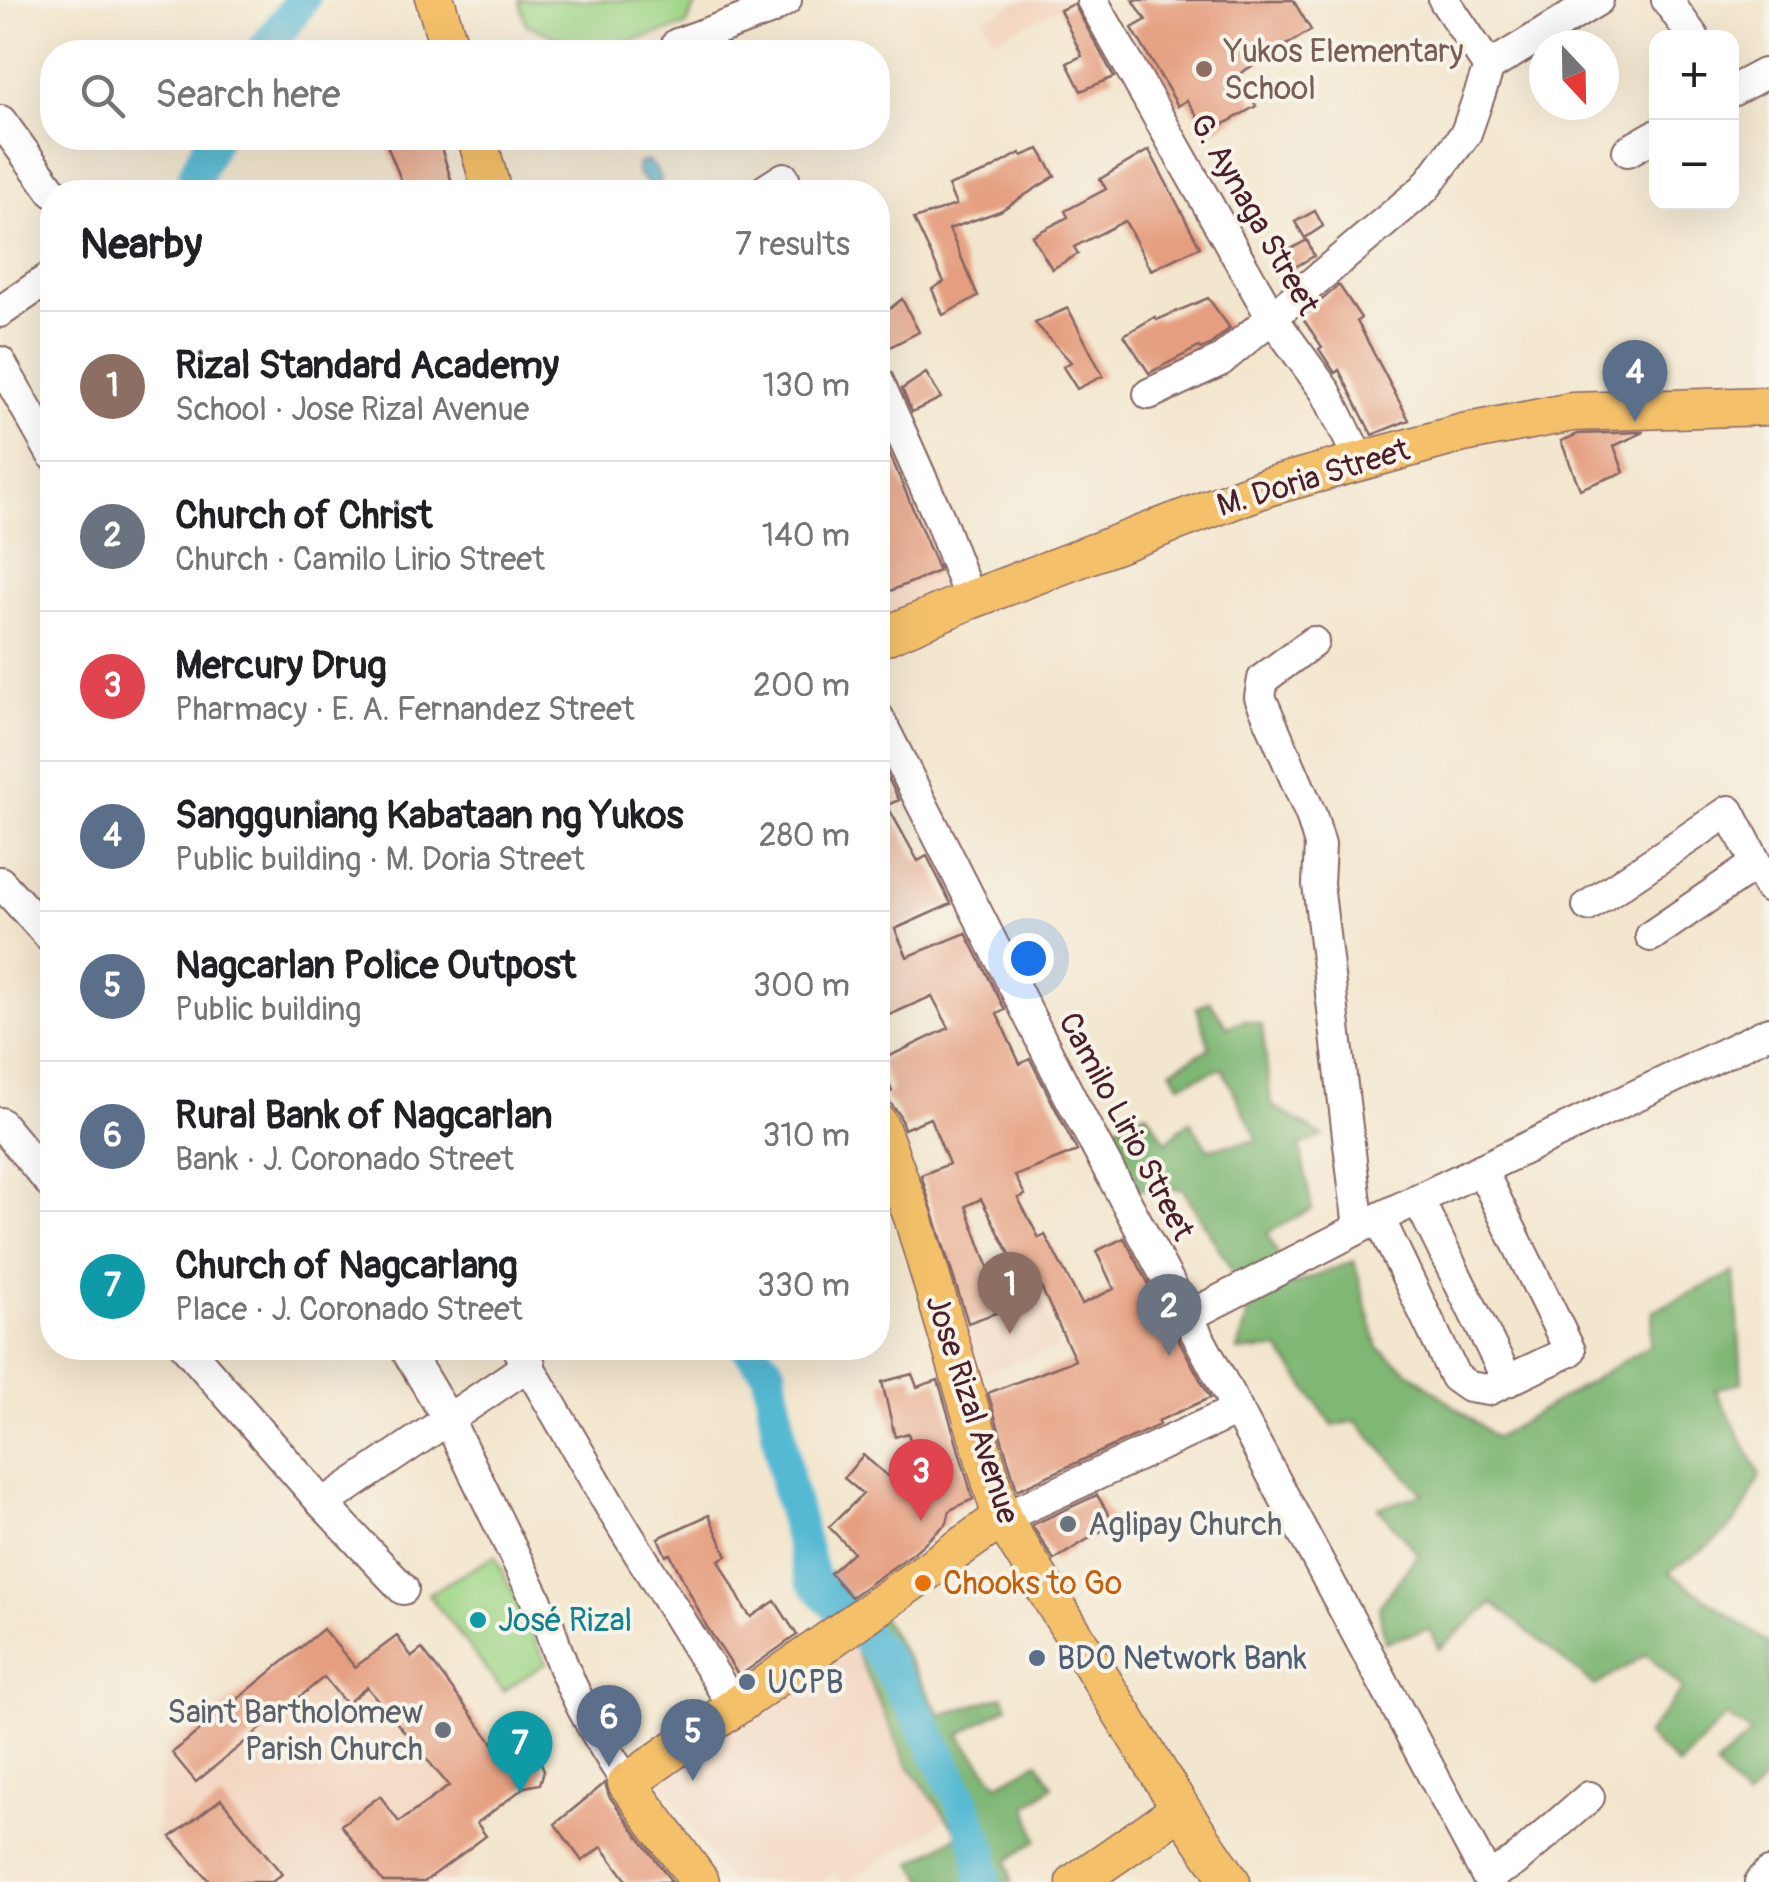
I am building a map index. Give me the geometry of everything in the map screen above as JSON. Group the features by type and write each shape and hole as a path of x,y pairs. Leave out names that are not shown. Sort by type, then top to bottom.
{"main road":[{"path":"435,0 448,40"},
{"path":"480,150 489,180"},
{"name":"M. Doria Street","path":"890,634 1267,487 1463,433 1572,412 1769,406"},
{"name":"Jose Rizal Avenue","path":"890,1157 918,1235 1002,1518 1181,1809 1231,1882"},
{"path":"700,1882 627,1784 1002,1518"},
{"path":"1076,1882 1181,1809"}],"street":[{"path":"688,40 786,0"},
{"name":"G. Aynaga Street","path":"1092,0 1271,316 1326,392 1360,461"},
{"path":"1444,0 1490,67"},
{"path":"1149,394 1220,361 1425,188 1466,133 1490,67 1598,0"},
{"path":"1667,0 1688,30"},
{"path":"1739,87 1764,74"},
{"path":"1,120 44,180"},
{"path":"1628,151 1649,138"},
{"path":"0,312 40,284"},
{"path":"0,362 40,433"},
{"path":"890,408 940,520 970,600"},
{"path":"1313,642 1262,678 1260,697 1320,845 1318,884 1369,1223 1455,1378 1468,1388 1488,1390 1570,1351 1480,1169"},
{"name":"Camilo Lirio Street","path":"890,741 1072,1101 1489,1880"},
{"path":"1588,906 1729,811 1763,876 1652,936"},
{"path":"0,882 40,926"},
{"path":"1188,1316 1418,1199 1769,1032"},
{"path":"0,1123 40,1171"},
{"path":"1418,1199 1508,1381"},
{"path":"197,1360 403,1590"},
{"path":"413,1360 448,1419 549,1626 560,1662 601,1743 627,1784"},
{"path":"323,1504 448,1419 519,1360"},
{"path":"526,1360 613,1511 734,1707"},
{"path":"1002,1518 1237,1410"},
{"path":"1489,1880 1589,1797"}],"shaded area":[{"path":"1022,0 1077,0 993,39 984,18"},
{"path":"890,430 959,589 890,621"},
{"path":"1042,1300 1058,1348 980,1374 965,1326"},
{"path":"326,1623 374,1683 368,1689 486,1836 454,1882 194,1882 154,1839 165,1748"},
{"path":"861,1644 949,1818 848,1882 842,1882 834,1872 821,1882 729,1882 658,1778 835,1647"}],"green space":[{"path":"519,0 698,0 686,26 635,40 563,40 526,24"},
{"path":"1210,1001 1227,1027 1244,1020 1262,1025 1271,1105 1323,1136 1300,1146 1312,1209 1267,1233 1293,1285 1354,1261 1378,1348 1496,1438 1650,1345 1653,1311 1735,1272 1742,1382 1715,1389 1760,1475 1743,1511 1725,1533 1669,1572 1769,1644 1769,1775 1746,1800 1715,1766 1751,1734 1727,1716 1678,1766 1646,1735 1683,1689 1647,1654 1595,1686 1493,1603 1439,1649 1429,1629 1385,1642 1379,1607 1418,1554 1378,1508 1423,1494 1356,1421 1333,1426 1279,1349 1238,1351 1251,1302 1183,1189 1135,1189 1107,1130 1147,1112 1166,1142 1190,1121 1208,1149 1258,1140 1222,1068 1180,1084 1171,1070 1210,1048 1197,1008"},
{"path":"495,1556 546,1663 503,1691 428,1594"},
{"path":"881,1616 941,1715 1003,1696 1008,1706 959,1735 998,1784 1038,1762 1053,1786 1027,1806 1037,1840 1007,1861 1012,1882 925,1882 913,1863 959,1835 907,1763 851,1640"}],"water":[{"path":"647,161 660,180 644,180 637,172 638,164"}],"building":[{"name":"Yukos Elementary School","path":"1133,0 1293,0 1311,30 1239,74 1256,106 1208,133 1187,100 1178,106 1132,28 1146,20"},
{"path":"1074,4 1114,77 1081,91 1067,63 1082,56 1060,10"},
{"path":"1039,149 1055,176 1000,211 949,229 978,296 943,315 932,289 944,282 914,219 956,205 948,186 986,172 1020,153 1022,156"},
{"path":"389,150 442,150 451,180 401,180"},
{"path":"1149,150 1200,247 1151,270 1125,221 1074,247 1078,254 1052,269 1032,236 1068,217 1065,211 1106,189 1100,179"},
{"path":"1315,211 1323,226 1305,238 1295,222"},
{"path":"1307,240 1314,256 1290,270 1282,254"},
{"path":"1339,285 1361,318 1357,321 1409,420 1372,435 1339,370 1335,373 1302,317"},
{"path":"1208,298 1230,328 1210,345 1149,373 1124,335 1155,317 1157,320"},
{"path":"902,299 919,332 890,347 890,308"},
{"path":"1068,308 1103,376 1077,389 1063,367 1071,362 1035,323"},
{"path":"926,373 941,398 912,412 902,389"},
{"path":"1644,432 1614,446 1624,472 1580,489 1561,441 1578,434"},
{"path":"890,455 939,571 890,591"},
{"path":"890,782 899,800 890,804"},
{"path":"890,810 918,861 927,856 951,904 895,929 907,957 966,933 1005,1010 997,1014 1020,1064 1030,1059 1077,1151 1015,1176 1025,1195 1018,1198 1039,1238 1045,1235 1082,1304 1114,1289 1096,1251 1124,1238 1210,1398 1017,1490 988,1393 1075,1360 1040,1285 1029,1291 981,1199 966,1206 1004,1310 968,1323 921,1175 949,1164 930,1118 904,1129 890,1103 890,1056 949,1028 932,996 890,1015"},
{"path":"912,1374 917,1387 938,1380 973,1499 950,1510 947,1523 912,1554 851,1597 830,1573 853,1552 829,1527 863,1494 844,1478 863,1455 898,1485 918,1468 908,1433 895,1437 882,1382"},
{"name":"Aglipay Church","path":"1097,1495 1114,1523 1054,1560 1032,1525"},
{"path":"709,1515 727,1556 719,1560 745,1609 751,1617 775,1601 797,1635 739,1676 658,1538"},
{"path":"323,1629 355,1667 397,1636 412,1657 422,1649 511,1767 530,1757 541,1763 544,1770 540,1784 525,1787 477,1823 486,1836 424,1882 383,1882 341,1825 380,1796 399,1822 449,1786 367,1687 346,1704 324,1677 196,1782 172,1753"},
{"path":"605,1783 609,1796 672,1882 628,1882 602,1847 582,1861 555,1824"},
{"path":"221,1799 282,1874 272,1882 210,1882 171,1837"}],"waterway":[{"path":"272,40 302,0"},
{"path":"196,180 207,150"},
{"path":"759,1360 769,1371 787,1484 812,1579 881,1654 922,1722 962,1801 981,1851 983,1882"}],"place":[{"name":"Yukos Elementary School","path":"1204,69"},
{"name":"Sangguniang Kabataan ng Yukos","path":"1635,422"},
{"name":"Rizal Standard Academy","path":"1010,1334"},
{"name":"Church of Christ","path":"1169,1356"},
{"name":"Mercury Drug","path":"921,1521"},
{"name":"Aglipay Church","path":"1068,1524"},
{"name":"Chooks to Go","path":"923,1583"},
{"name":"José Rizal","path":"478,1620"},
{"name":"BDO Network Bank","path":"1037,1658"},
{"name":"UCPB","path":"747,1682"},
{"name":"Saint Bartholomew Parish Church","path":"443,1730"},
{"name":"Rural Bank of Nagcarlan","path":"609,1767"},
{"name":"Nagcarlan Police Outpost","path":"693,1781"},
{"name":"Church of Nagcarlang","path":"520,1793"}]}
